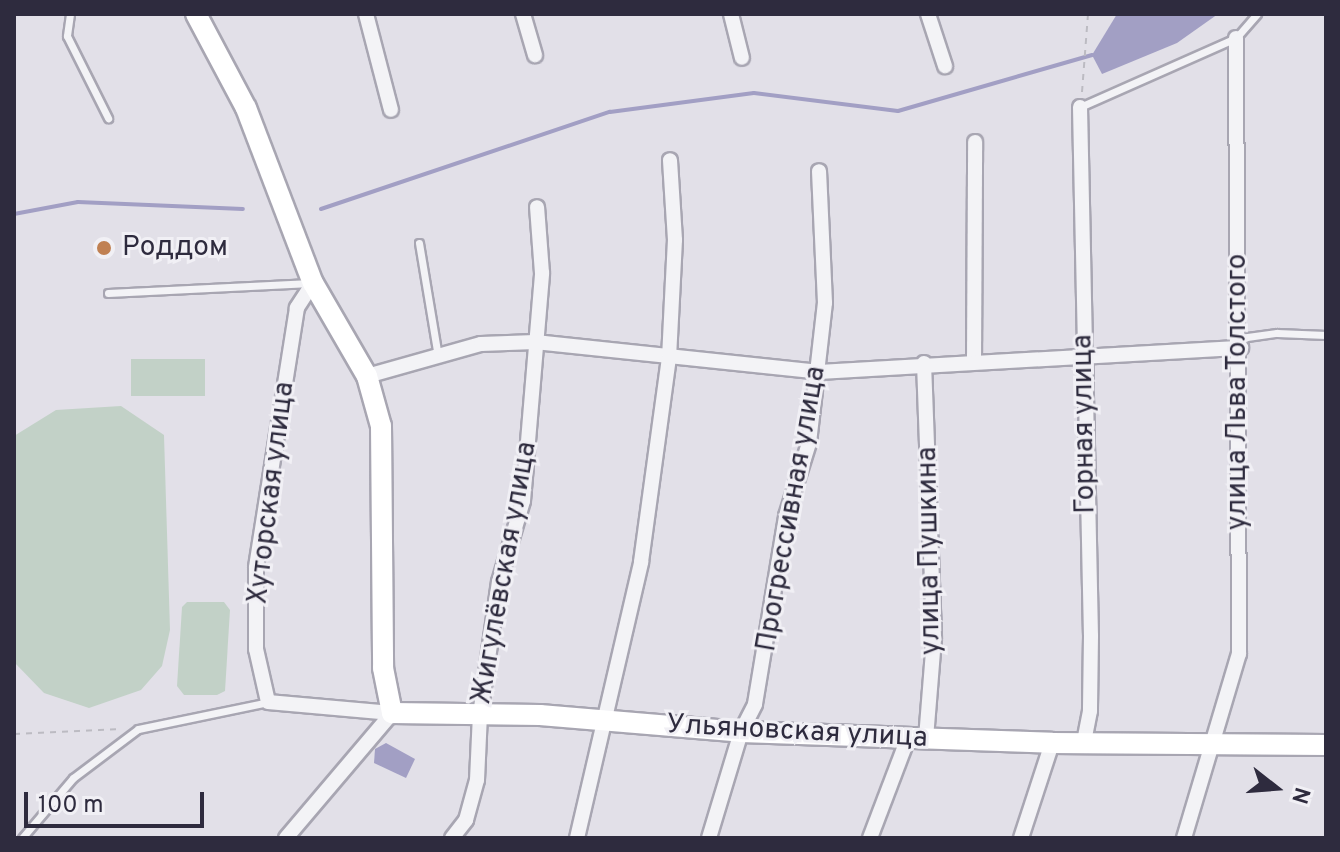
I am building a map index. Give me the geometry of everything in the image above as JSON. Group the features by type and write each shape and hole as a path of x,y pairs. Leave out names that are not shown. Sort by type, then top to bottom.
{"street":[{"path":"196,14 246,108 294,224 313,283 367,376 381,426 383,668 392,713 286,838"},
{"path":"366,14 391,110"},
{"path":"523,14 535,55"},
{"path":"731,14 742,58"},
{"path":"928,14 945,66"},
{"name":"улица Льва Толстого","path":"1184,838 1210,741 1239,654 1240,343 1236,38"},
{"name":"Горная улица","path":"1080,107 1086,261 1081,356 1091,636 1090,711 1084,741"},
{"path":"974,360 975,142"},
{"path":"577,838 641,562 669,358 675,240 670,160"},
{"name":"Прогрессивная улица","path":"709,838 741,732 755,704 786,516 809,443 825,303 819,171"},
{"name":"Жигулёвская улица","path":"452,838 466,820 477,780 480,715 499,582 523,501 542,273 537,207"},
{"name":"Хуторская улица","path":"268,702 256,649 256,568 297,308 313,283"},
{"path":"367,376 481,344 535,342 819,372 1240,343"},
{"name":"улица Пушкина","path":"870,838 917,738 934,639 924,363"},
{"name":"Ульяновская улица","path":"268,702 392,713 480,715 741,732 1052,743 1210,741 1326,745"},
{"path":"1021,838 1052,743"}],"lane":[{"path":"70,14 67,36 108,118"},
{"path":"1080,107 1236,38 1257,14"},
{"path":"419,243 438,356"},
{"path":"108,293 313,283"},
{"path":"1240,343 1277,333 1326,335"},
{"path":"22,838 73,778 138,729 268,702"}],"path":[{"path":"1080,107 1088,14"},
{"path":"14,734 138,729"}],"shaded area":[{"path":"1117,14 1218,14 1177,43 1102,74 1092,55"},
{"path":"131,359 205,359 205,396 131,396"},
{"path":"121,406 164,435 170,630 162,666 141,690 89,708 44,693 14,662 14,436 56,410"},
{"path":"187,602 224,602 230,610 225,691 217,695 184,695 177,686 182,607"},
{"path":"386,743 415,759 406,778 374,763 375,749"}],"waterway":[{"path":"321,209 610,112 754,93 898,111 1092,55"},
{"path":"14,214 78,202 243,209"}],"place":[{"name":"Роддом","path":"104,248"}]}
